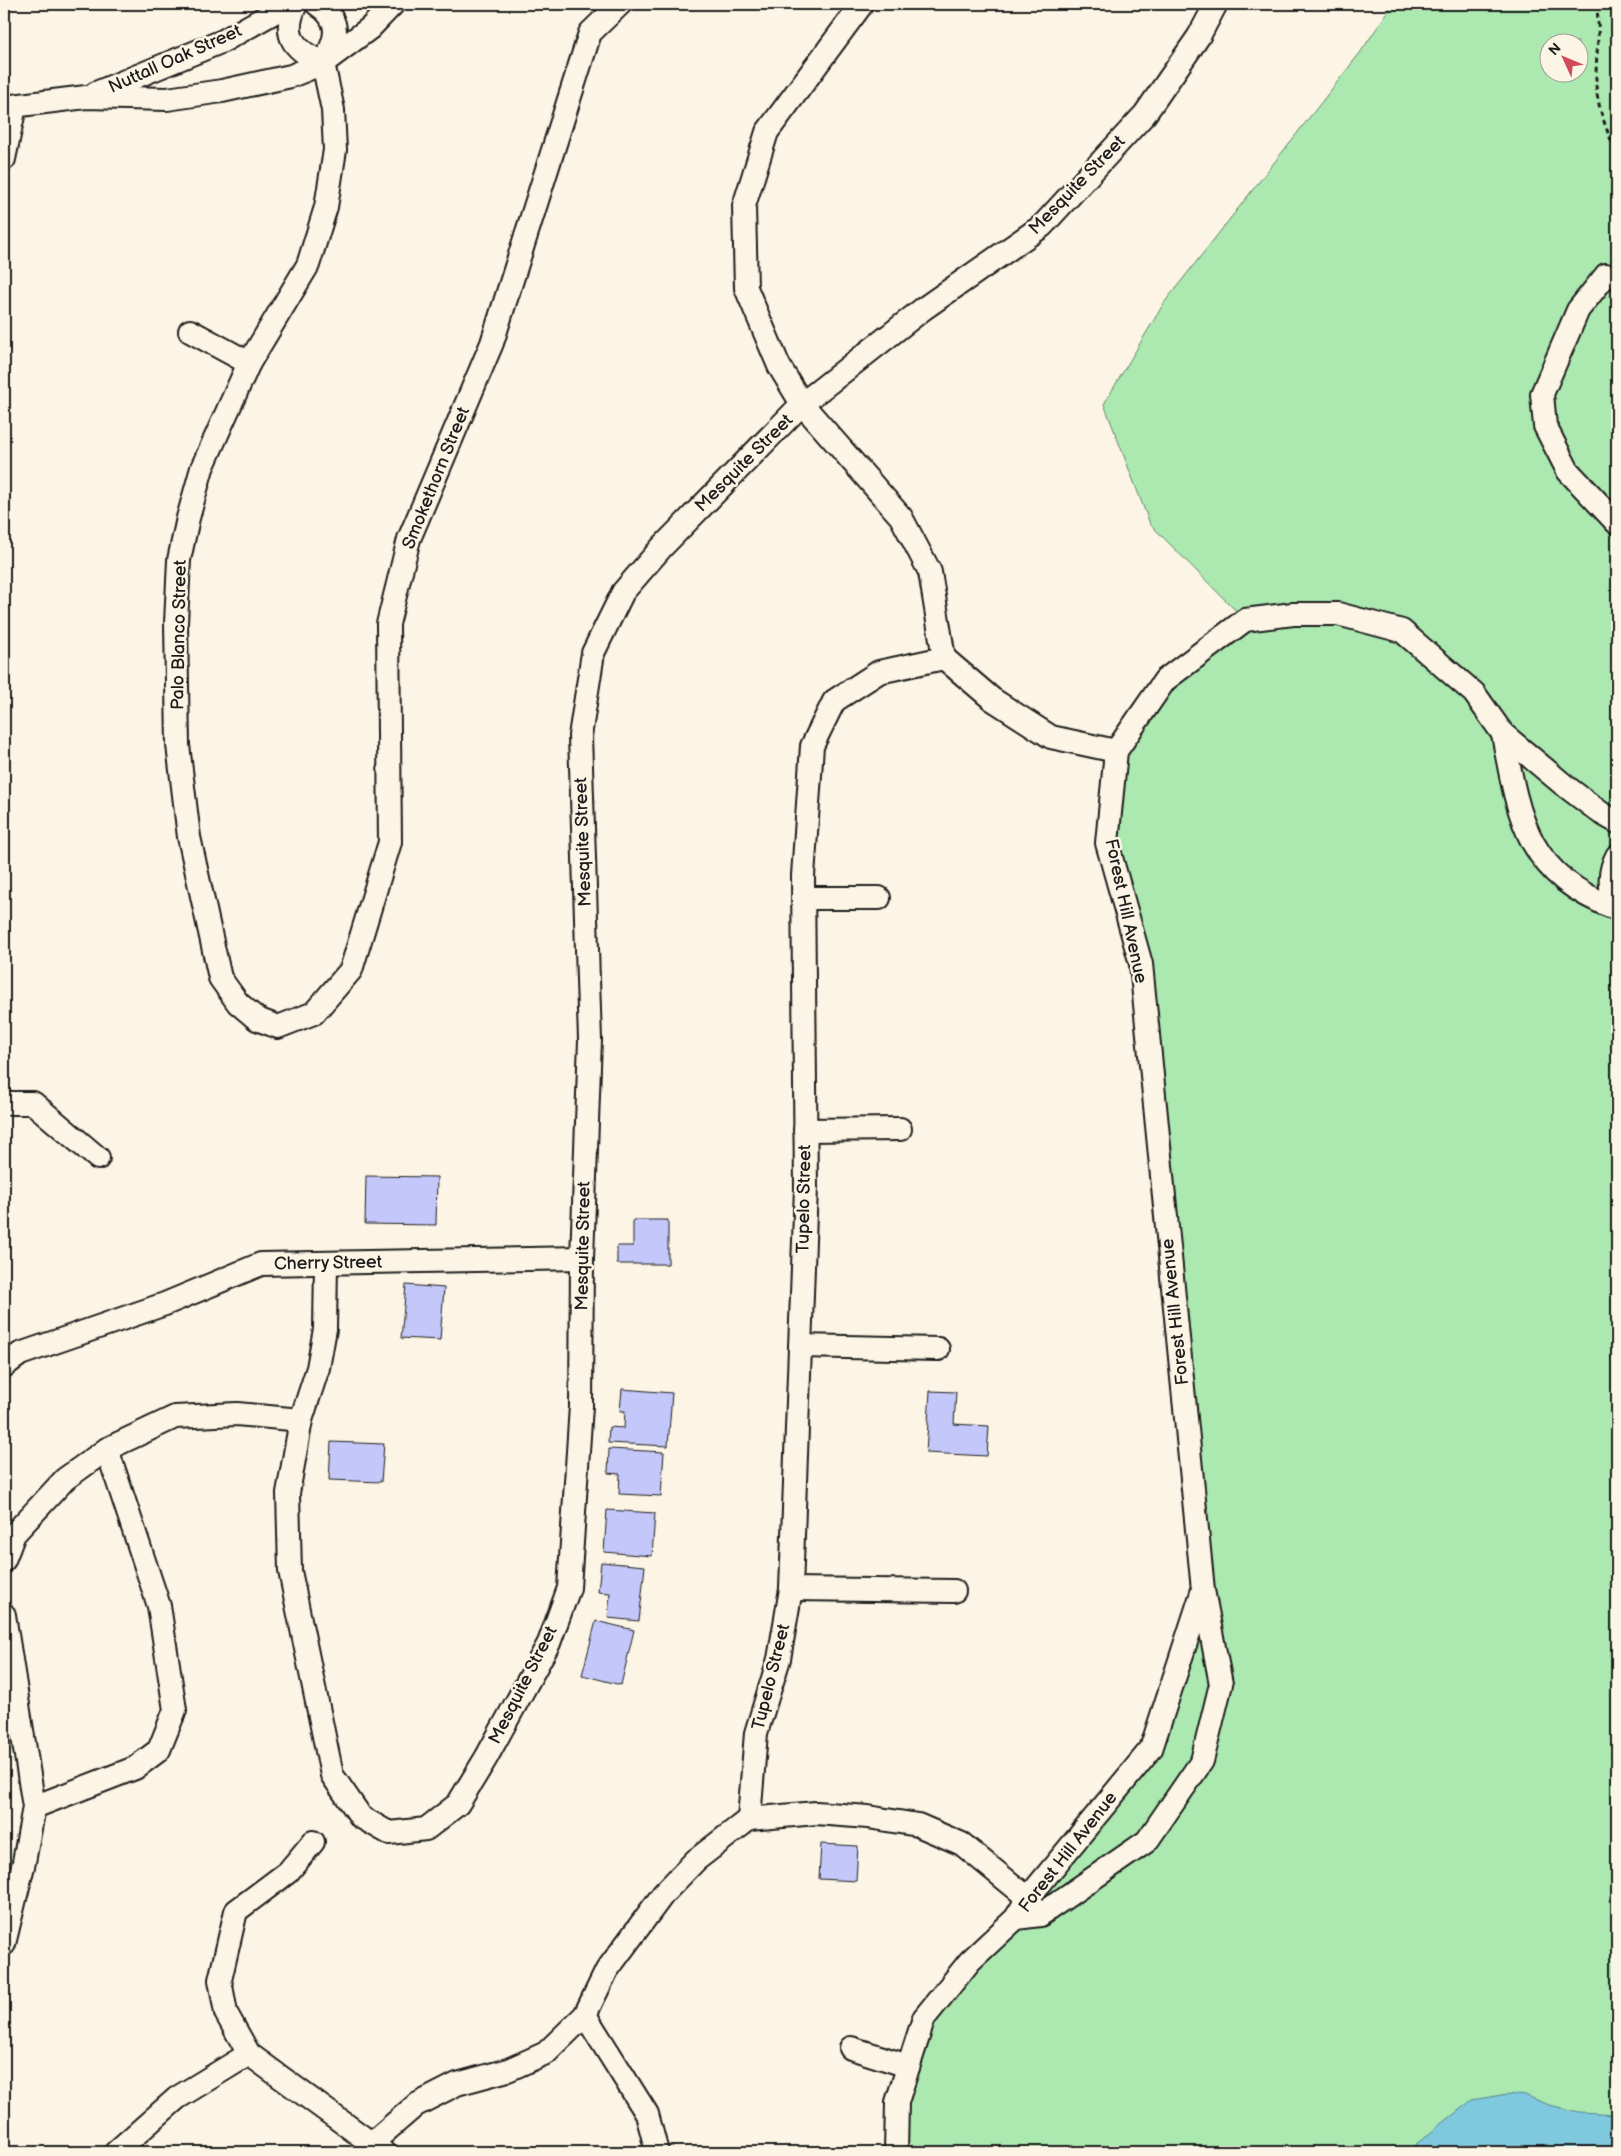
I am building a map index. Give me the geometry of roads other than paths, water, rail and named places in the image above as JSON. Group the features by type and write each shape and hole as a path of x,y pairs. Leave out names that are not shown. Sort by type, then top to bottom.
{"street":[{"name":"Nuttall Oak Street","path":"86,97 223,40 289,4"},
{"path":"296,4 291,16 290,30 293,42 299,51 324,63 333,46 335,31 333,20 326,10 317,4"},
{"name":"Nuttall Oak Street","path":"9,106 86,97 167,99 204,94 291,76 324,63 370,28 393,4"},
{"name":"Smokethorn Street","path":"278,1027 314,1013 351,970 390,842 388,624 409,539 492,343 590,33 620,4"},
{"path":"862,4 767,132 744,206 746,288 779,366 802,404 901,517 930,572 944,658 992,699 1051,737 1116,752"},
{"name":"Mesquite Street","path":"301,1420 288,1493 290,1571 332,1775 361,1817 389,1833 426,1828 458,1804 549,1643 569,1588 580,1406 582,1258 590,1040 580,736 593,653 623,592 662,547 802,404 923,309 1042,226 1145,114 1199,36 1216,4"},
{"name":"Palo Blanco Street","path":"278,1027 257,1019 238,1003 220,978 189,837 178,745 176,623 179,560 202,468 249,363 308,265 326,207 335,150 333,110 324,63"},
{"path":"4,159 9,106"},
{"path":"1606,274 1578,310 1542,394 1545,426 1568,471 1617,523"},
{"path":"190,331 249,363"},
{"name":"Forest Hill Avenue","path":"896,2152 896,2102 924,2018 970,1961 1016,1918 1147,1841 1202,1761 1221,1684 1203,1590 1141,964 1108,843 1116,752 1164,680 1245,620 1293,614 1338,614 1402,631 1474,692 1503,734 1564,785 1601,813 1617,822"},
{"name":"Tupelo Street","path":"749,1819 756,1733 779,1659 791,1589 806,1186 803,876 812,746 834,701 879,672 944,658"},
{"name":"Forest Hill Avenue","path":"1503,734 1514,797 1531,842 1550,867 1574,889 1594,900 1617,909"},
{"path":"1617,856 1611,874 1611,887 1617,904"},
{"path":"804,898 879,898"},
{"path":"4,1103 34,1103 98,1158"},
{"path":"805,1130 900,1129"},
{"name":"Cherry Street","path":"4,1366 20,1354 166,1304 261,1264 582,1258"},
{"path":"4,1560 14,1534 65,1479 107,1449 175,1417 237,1414 301,1420 318,1368 326,1329 326,1264"},
{"path":"800,1346 938,1350"},
{"path":"34,1807 135,1768 159,1750 175,1710 159,1606 107,1449"},
{"path":"791,1589 954,1591"},
{"name":"Forest Hill Avenue","path":"1034,1906 1151,1749 1203,1590"},
{"path":"4,1614 34,1807 24,1862 4,1944"},
{"path":"313,1842 288,1872 236,1911 220,1980 226,2013 249,2054 374,2149 416,2105 458,2084 508,2070 546,2053 585,2016 607,1970 664,1893 696,1860 749,1819 816,1813 868,1817 918,1825 962,1844 1034,1906"},
{"path":"585,2016 647,2114 656,2152"},
{"path":"852,2048 908,2066"},
{"path":"116,2152 177,2098 249,2054"}],"water":[{"path":"1507,2094 1527,2096 1549,2105 1579,2112 1617,2114 1617,2152 1406,2152 1472,2100"}]}
